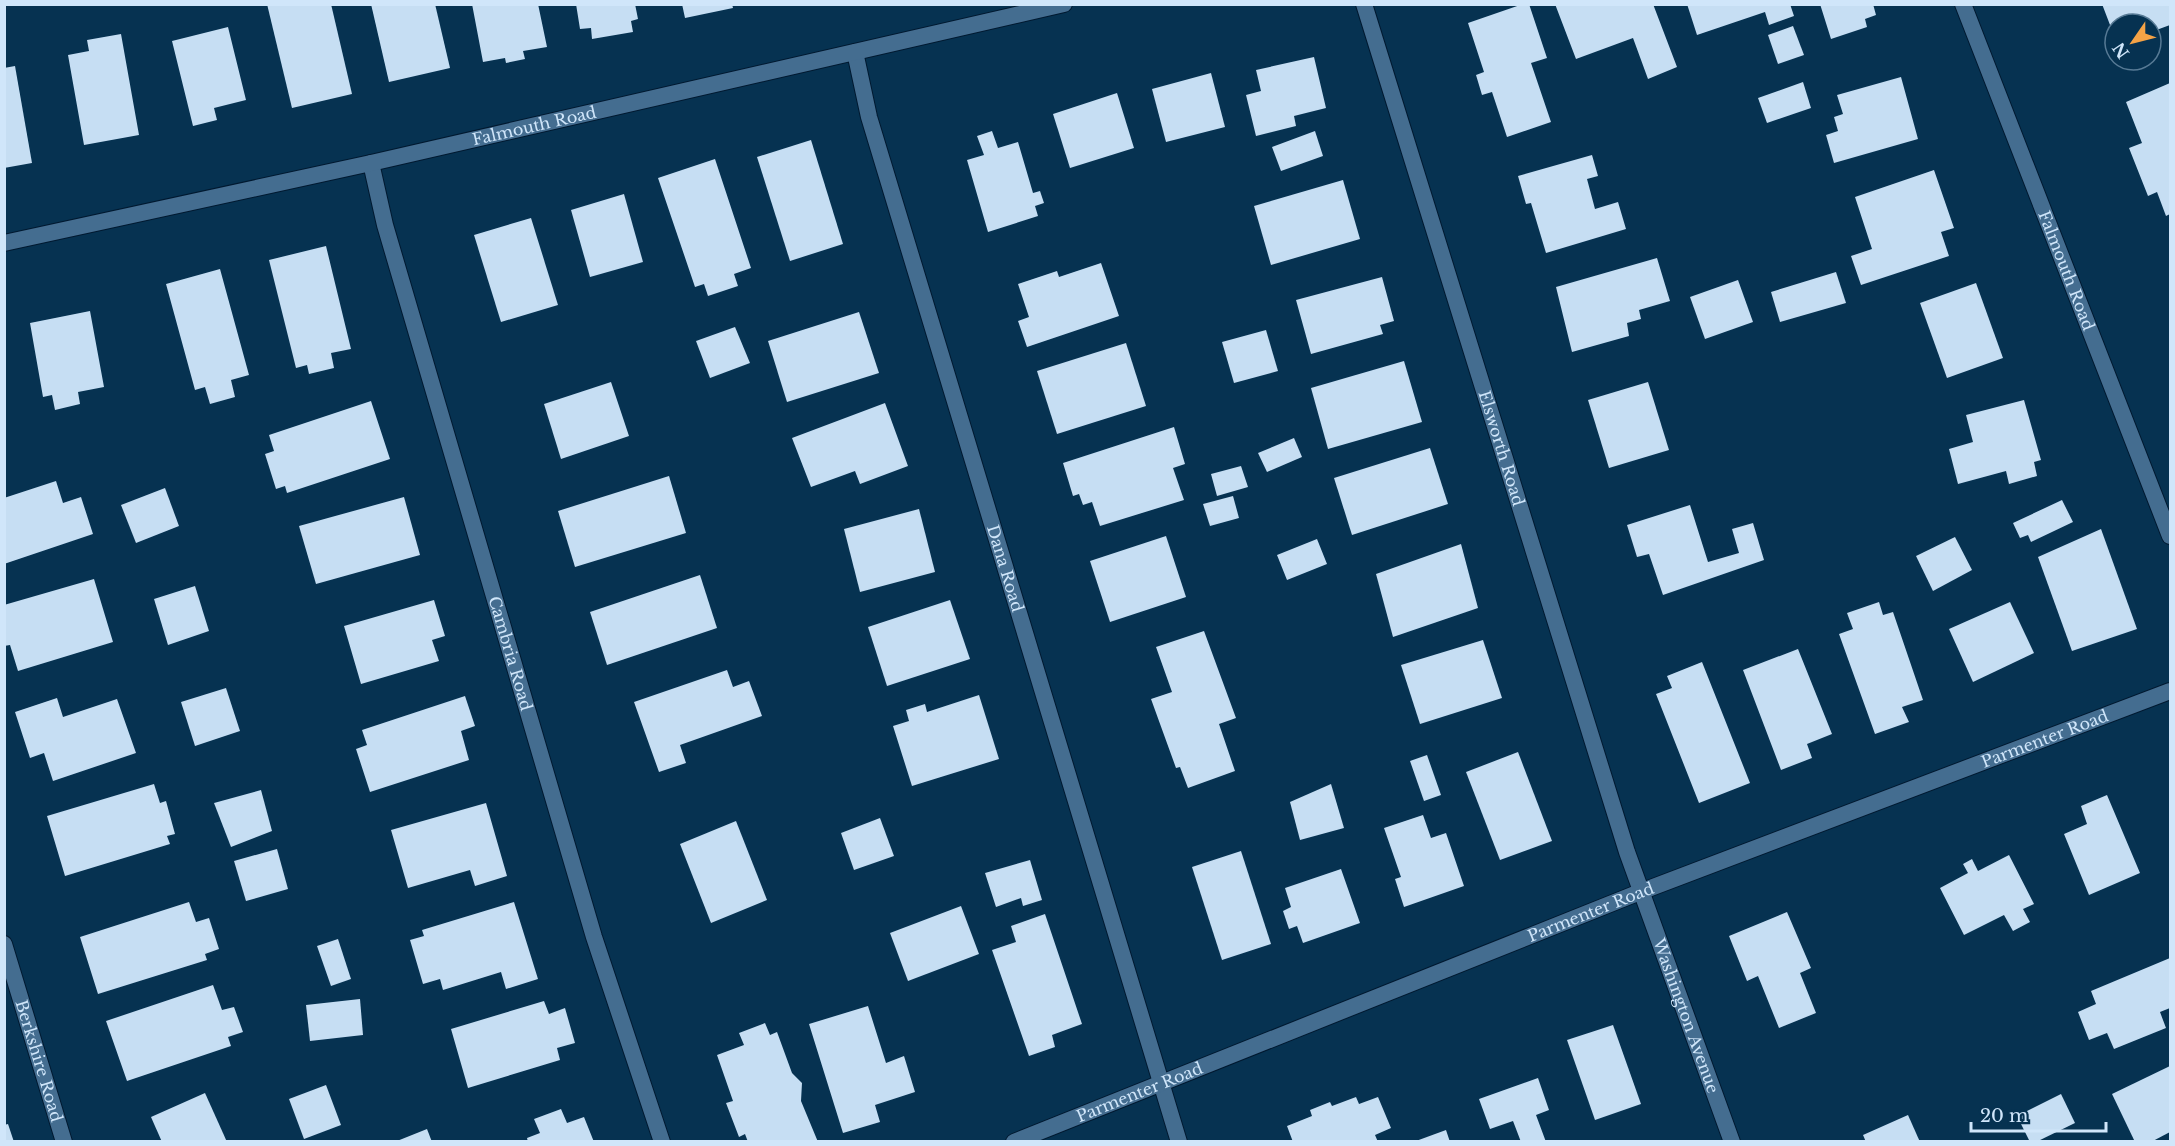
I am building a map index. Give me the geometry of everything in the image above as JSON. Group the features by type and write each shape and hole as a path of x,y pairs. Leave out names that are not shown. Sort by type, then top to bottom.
{"street":[{"name":"Falmouth Road","path":"4,243 370,163 1064,4"},
{"name":"Elsworth Road","path":"1364,4 1640,892"},
{"name":"Falmouth Road","path":"1963,4 2170,536"},
{"name":"Dana Road","path":"855,52 869,117 1179,1142"},
{"name":"Cambria Road","path":"370,163 388,236 591,925 662,1142"},
{"name":"Parmenter Road","path":"1014,1142 1640,892 2168,698"},
{"name":"Washington Avenue","path":"1640,892 1732,1142"},
{"name":"Berkshire Road","path":"4,944 64,1142"}],"building":[{"path":"267,4 331,4 352,94 292,108"},
{"path":"371,4 435,4 450,68 389,82"},
{"path":"472,4 538,4 547,47 523,51 525,59 506,63 505,58 483,62"},
{"path":"576,4 635,4 638,19 631,21 633,32 592,39 591,28 580,29"},
{"path":"682,4 732,4 733,8 685,18"},
{"path":"1529,4 1547,58 1531,63 1551,122 1507,137 1492,92 1482,95 1476,75 1484,72 1468,23"},
{"path":"1555,4 1653,4 1677,67 1648,79 1633,38 1576,59"},
{"path":"1687,4 1790,4 1794,16 1769,25 1765,12 1697,35"},
{"path":"1820,4 1873,4 1876,15 1865,19 1867,27 1831,39"},
{"path":"2102,4 2170,4 2170,25 2163,28 2163,12 2105,12"},
{"path":"1793,26 1804,55 1778,64 1768,35"},
{"path":"228,27 246,100 214,108 217,120 193,126 172,41"},
{"path":"121,34 139,135 84,145 68,55 89,51 87,40"},
{"path":"1314,57 1326,108 1294,116 1296,126 1256,136 1246,95 1261,91 1256,70"},
{"path":"15,66 32,163 4,168 4,68"},
{"path":"1211,73 1225,127 1166,142 1152,89"},
{"path":"1901,77 1918,139 1834,163 1826,135 1838,131 1834,117 1843,114 1837,95"},
{"path":"1803,82 1811,108 1767,123 1758,98"},
{"path":"2170,83 2170,214 2166,216 2157,192 2148,196 2129,148 2142,143 2126,102"},
{"path":"1117,93 1134,148 1070,168 1053,114"},
{"path":"992,131 998,148 1018,142 1033,193 1040,191 1044,203 1035,206 1038,216 988,232 967,160 984,155 977,136"},
{"path":"1315,131 1323,156 1281,171 1272,147"},
{"path":"811,140 843,244 790,261 757,157"},
{"path":"1592,155 1598,176 1587,179 1595,209 1618,202 1626,229 1546,253 1531,203 1526,204 1518,176"},
{"path":"715,159 751,268 734,274 738,286 708,296 704,284 695,287 658,178"},
{"path":"1934,170 1954,228 1941,232 1949,256 1861,285 1851,256 1872,249 1855,197"},
{"path":"1343,180 1360,239 1271,265 1254,206"},
{"path":"624,194 643,262 590,277 571,210"},
{"path":"531,218 558,305 501,322 474,235"},
{"path":"326,246 351,349 331,353 334,368 309,374 307,365 296,368 269,260"},
{"path":"1657,258 1670,301 1639,310 1641,319 1627,323 1629,336 1572,352 1556,287"},
{"path":"1101,263 1119,316 1027,347 1018,321 1029,317 1018,284 1057,271 1059,277"},
{"path":"220,269 249,375 231,380 235,397 210,404 205,387 195,390 166,284"},
{"path":"1836,272 1846,303 1780,322 1771,292"},
{"path":"1382,277 1394,321 1380,325 1383,334 1311,354 1296,300"},
{"path":"1738,280 1753,322 1705,339 1690,297"},
{"path":"1976,283 2003,358 1947,378 1920,303"},
{"path":"90,311 104,387 78,392 80,404 55,410 52,395 43,397 30,323"},
{"path":"859,312 879,373 787,402 768,341"},
{"path":"735,327 750,363 710,378 696,341"},
{"path":"1266,330 1278,371 1234,383 1222,342"},
{"path":"1126,343 1146,406 1057,434 1037,371"},
{"path":"1404,361 1422,422 1328,449 1311,388"},
{"path":"611,382 629,436 561,459 544,404"},
{"path":"1648,382 1669,450 1609,468 1588,400"},
{"path":"2024,400 2041,460 2034,462 2037,476 2009,484 2006,471 1958,484 1949,449 1973,442 1966,415"},
{"path":"371,401 390,459 287,493 285,486 276,489 265,454 274,451 269,435"},
{"path":"885,403 908,466 860,484 855,471 811,487 792,438"},
{"path":"1174,427 1185,464 1173,468 1184,500 1100,526 1092,502 1083,505 1079,494 1073,496 1063,463"},
{"path":"1294,438 1302,457 1267,472 1258,453"},
{"path":"1430,448 1448,504 1352,535 1334,478"},
{"path":"1241,466 1248,487 1217,496 1211,474"},
{"path":"669,476 686,533 575,567 558,511"},
{"path":"56,481 63,503 81,497 93,534 4,564 4,498"},
{"path":"165,488 179,526 136,543 121,505"},
{"path":"1233,496 1239,518 1210,526 1203,504"},
{"path":"404,497 420,555 316,584 299,526"},
{"path":"2062,500 2073,522 2031,542 2028,535 2020,538 2013,523"},
{"path":"1690,505 1708,562 1739,553 1732,529 1753,523 1764,560 1663,595 1649,554 1637,557 1627,525"},
{"path":"919,509 935,572 860,592 844,529"},
{"path":"2101,529 2137,629 2072,651 2038,557"},
{"path":"1166,536 1186,597 1110,622 1090,561"},
{"path":"1955,537 1972,570 1933,591 1916,556"},
{"path":"1317,539 1327,564 1287,580 1277,555"},
{"path":"1461,544 1478,608 1393,637 1376,574"},
{"path":"700,575 717,628 607,665 590,612"},
{"path":"94,579 113,642 18,671 10,645 4,646 4,605"},
{"path":"195,586 209,631 168,645 154,599"},
{"path":"434,600 445,636 432,640 439,661 361,684 344,626"},
{"path":"950,600 970,659 887,686 868,627"},
{"path":"1879,602 1883,615 1893,612 1923,700 1902,707 1909,722 1875,734 1839,634 1853,629 1847,613"},
{"path":"2010,602 2034,653 1973,682 1949,629"},
{"path":"1204,631 1236,718 1219,724 1235,771 1188,788 1180,767 1176,768 1151,699 1172,692 1156,647"},
{"path":"1483,640 1502,698 1420,724 1401,665"},
{"path":"1798,649 1832,734 1807,744 1812,758 1781,770 1743,670"},
{"path":"1702,662 1750,783 1699,803 1656,694 1672,688 1667,676"},
{"path":"727,670 733,687 749,681 762,716 680,745 686,763 659,772 634,702"},
{"path":"226,688 240,731 195,746 181,702"},
{"path":"979,695 999,759 912,786 893,726 909,721 906,710 925,704 927,712"},
{"path":"465,696 475,726 461,731 469,760 370,792 356,749 367,745 362,730"},
{"path":"57,698 63,717 117,699 136,753 53,781 44,753 30,758 15,712"},
{"path":"1518,752 1552,841 1500,860 1466,772"},
{"path":"1427,755 1441,795 1424,801 1410,761"},
{"path":"154,784 160,803 166,801 175,834 167,836 170,844 65,876 47,816"},
{"path":"1331,784 1344,828 1300,840 1290,802"},
{"path":"261,790 272,831 231,847 214,803"},
{"path":"2107,795 2140,873 2089,895 2064,834 2087,824 2081,806"},
{"path":"486,803 507,876 475,886 470,870 408,888 391,830"},
{"path":"1423,815 1431,838 1446,833 1464,886 1404,907 1395,879 1401,877 1384,828"},
{"path":"880,818 894,856 854,870 841,833"},
{"path":"736,821 767,900 711,923 680,844"},
{"path":"277,849 288,889 246,901 234,861"},
{"path":"1241,851 1271,944 1222,960 1192,867"},
{"path":"2009,855 2034,904 2023,909 2030,922 2013,931 2004,915 1964,935 1940,888 1968,873 1963,864 1972,859 1978,871"},
{"path":"1030,860 1042,900 1023,906 1021,898 996,907 985,873"},
{"path":"1341,869 1360,923 1303,943 1297,926 1289,929 1283,911 1291,907 1285,888"},
{"path":"189,902 196,922 209,918 219,949 205,954 207,960 98,994 80,937"},
{"path":"514,902 538,979 506,989 501,972 443,990 440,979 423,984 410,940 424,936 422,930"},
{"path":"961,906 979,954 908,981 890,933"},
{"path":"1787,912 1811,968 1800,973 1816,1013 1779,1028 1758,976 1747,981 1729,936"},
{"path":"1045,914 1082,1024 1052,1035 1055,1047 1029,1056 992,950 1016,942 1011,926"},
{"path":"338,939 351,979 331,986 317,946"},
{"path":"2170,958 2170,1008 2160,1012 2166,1028 2114,1049 2107,1033 2089,1040 2078,1012 2096,1004 2091,991"},
{"path":"213,985 222,1010 234,1007 243,1032 228,1037 231,1046 127,1081 106,1021"},
{"path":"360,999 363,1035 310,1041 306,1005"},
{"path":"544,1001 549,1014 565,1008 575,1043 557,1048 560,1060 468,1088 451,1029"},
{"path":"868,1006 886,1063 904,1056 915,1092 875,1105 880,1122 843,1133 809,1024"},
{"path":"765,1023 770,1035 777,1032 792,1073 802,1083 801,1101 818,1142 748,1142 745,1134 739,1137 726,1103 733,1101 717,1055 744,1045 739,1033"},
{"path":"1613,1025 1641,1104 1595,1120 1567,1040"},
{"path":"2170,1066 2170,1132 2151,1142 2135,1142 2112,1094"},
{"path":"1538,1078 1549,1110 1536,1115 1546,1142 1521,1142 1513,1121 1490,1129 1479,1099"},
{"path":"326,1085 341,1125 304,1139 289,1099"},
{"path":"205,1093 227,1142 162,1142 151,1117"},
{"path":"2061,1094 2075,1123 2036,1142 2030,1142 2017,1116"},
{"path":"1356,1097 1359,1104 1378,1097 1391,1128 1375,1135 1378,1142 1293,1142 1287,1126 1312,1116 1310,1110 1330,1102 1332,1106"},
{"path":"561,1109 567,1123 584,1117 594,1142 528,1142 527,1138 540,1133 534,1119"},
{"path":"1908,1115 1920,1142 1866,1142 1863,1135"},
{"path":"8,1124 14,1142 4,1142 4,1125"},
{"path":"427,1129 432,1142 397,1142 397,1141"},
{"path":"1446,1130 1450,1142 1416,1142 1416,1141"}]}
